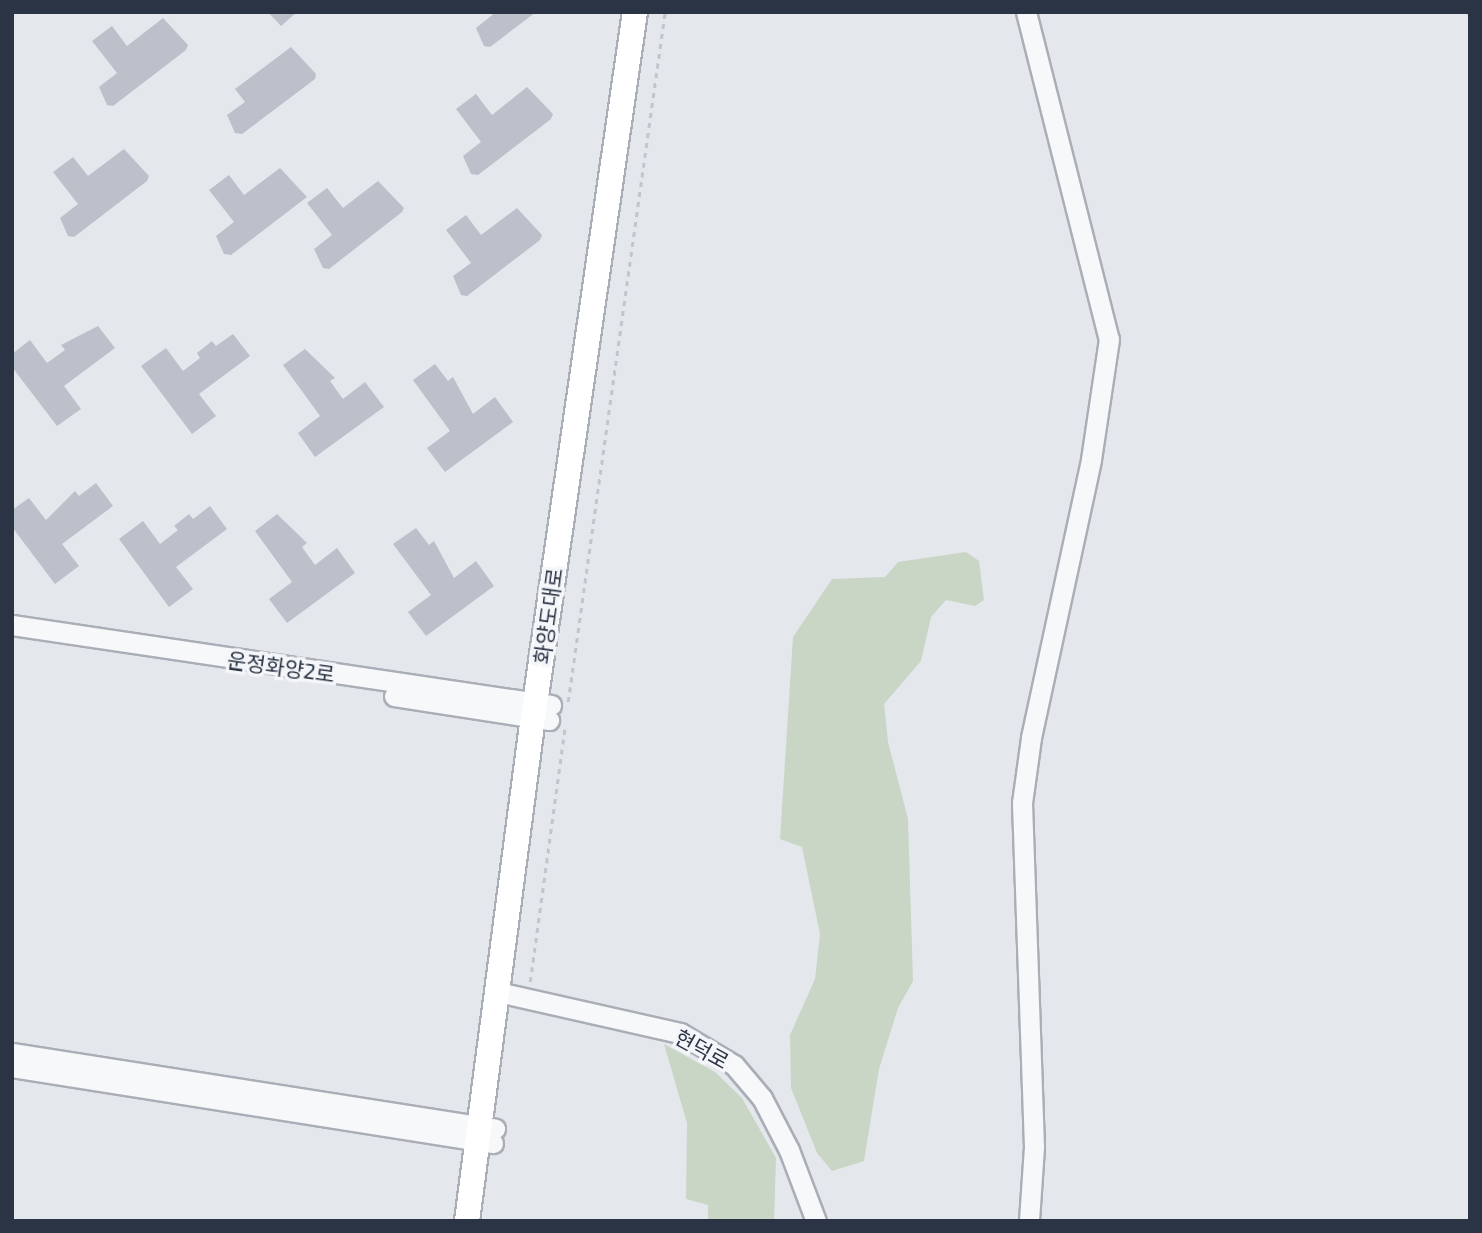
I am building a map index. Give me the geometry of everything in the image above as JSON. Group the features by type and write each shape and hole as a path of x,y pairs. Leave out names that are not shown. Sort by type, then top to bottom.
{"main road":[{"name":"화양도대로","path":"467,1221 487,1135 514,990 635,12"},
{"name":"화양도대로","path":"550,711 648,12"},
{"name":"화양도대로","path":"481,1221 487,1135"}],"street":[{"path":"1026,12 1109,339 1091,460 1031,738 1022,803 1034,1147 1029,1221"},
{"name":"운정화양2로","path":"12,625 550,711"},
{"name":"운정화양2로","path":"12,638 550,711"},
{"name":"현덕로","path":"514,990 680,1033 734,1065 762,1098 789,1150 816,1221"},
{"path":"12,1053 487,1135"},
{"path":"12,1067 487,1135"}],"path":[{"path":"514,990 550,711 664,12"}],"green space":[{"path":"966,552 979,561 984,600 975,606 946,600 931,617 921,661 884,704 888,742 908,819 913,981 898,1008 879,1069 864,1161 832,1171 817,1153 791,1088 790,1035 815,979 820,934 802,847 780,839 793,637 832,579 885,577 898,562"},
{"path":"664,1044 715,1072 742,1098 776,1158 774,1221 708,1221 708,1205 686,1199 687,1123"}],"building":[{"path":"268,12 297,12 281,26"},
{"path":"496,12 536,12 490,47 484,46 476,28"},
{"path":"163,18 188,45 186,50 113,106 107,105 99,87 117,73 92,41 112,26 127,46"},
{"path":"291,47 316,74 315,79 242,134 235,133 227,115 245,102 235,89"},
{"path":"527,87 553,114 551,119 478,175 471,174 463,156 481,142 456,109 476,94 492,115"},
{"path":"124,149 149,176 147,181 74,237 68,236 60,218 78,204 53,172 73,157 88,176"},
{"path":"280,168 307,197 231,255 224,254 216,236 234,222 209,190 229,175 244,195"},
{"path":"378,181 404,208 402,212 329,269 323,268 314,249 332,235 307,203 327,188 343,208"},
{"path":"517,208 542,235 540,240 467,296 461,295 453,276 471,263 446,230 466,215 481,235"},
{"path":"98,326 115,348 64,386 81,409 57,426 12,367 12,354 30,340 47,363 65,350 61,345"},
{"path":"233,334 250,356 199,394 216,416 192,434 141,366 166,348 183,371 200,358 197,353 212,341 216,346"},
{"path":"305,349 335,378 330,381 343,399 365,382 384,407 315,457 298,433 320,416 283,365"},
{"path":"435,364 448,381 453,377 473,414 495,397 513,422 445,472 427,448 450,431 413,380"},
{"path":"96,483 113,506 62,544 79,566 55,584 12,527 12,510 29,498 46,520 75,491 79,496"},
{"path":"210,506 227,529 176,567 193,589 169,607 119,539 143,521 160,544 178,530 174,526 189,514 193,519"},
{"path":"277,514 307,543 302,547 315,565 337,548 355,573 287,623 269,599 292,582 255,531"},
{"path":"416,528 429,545 434,541 454,578 476,561 494,586 426,636 408,612 431,595 393,544"}]}
